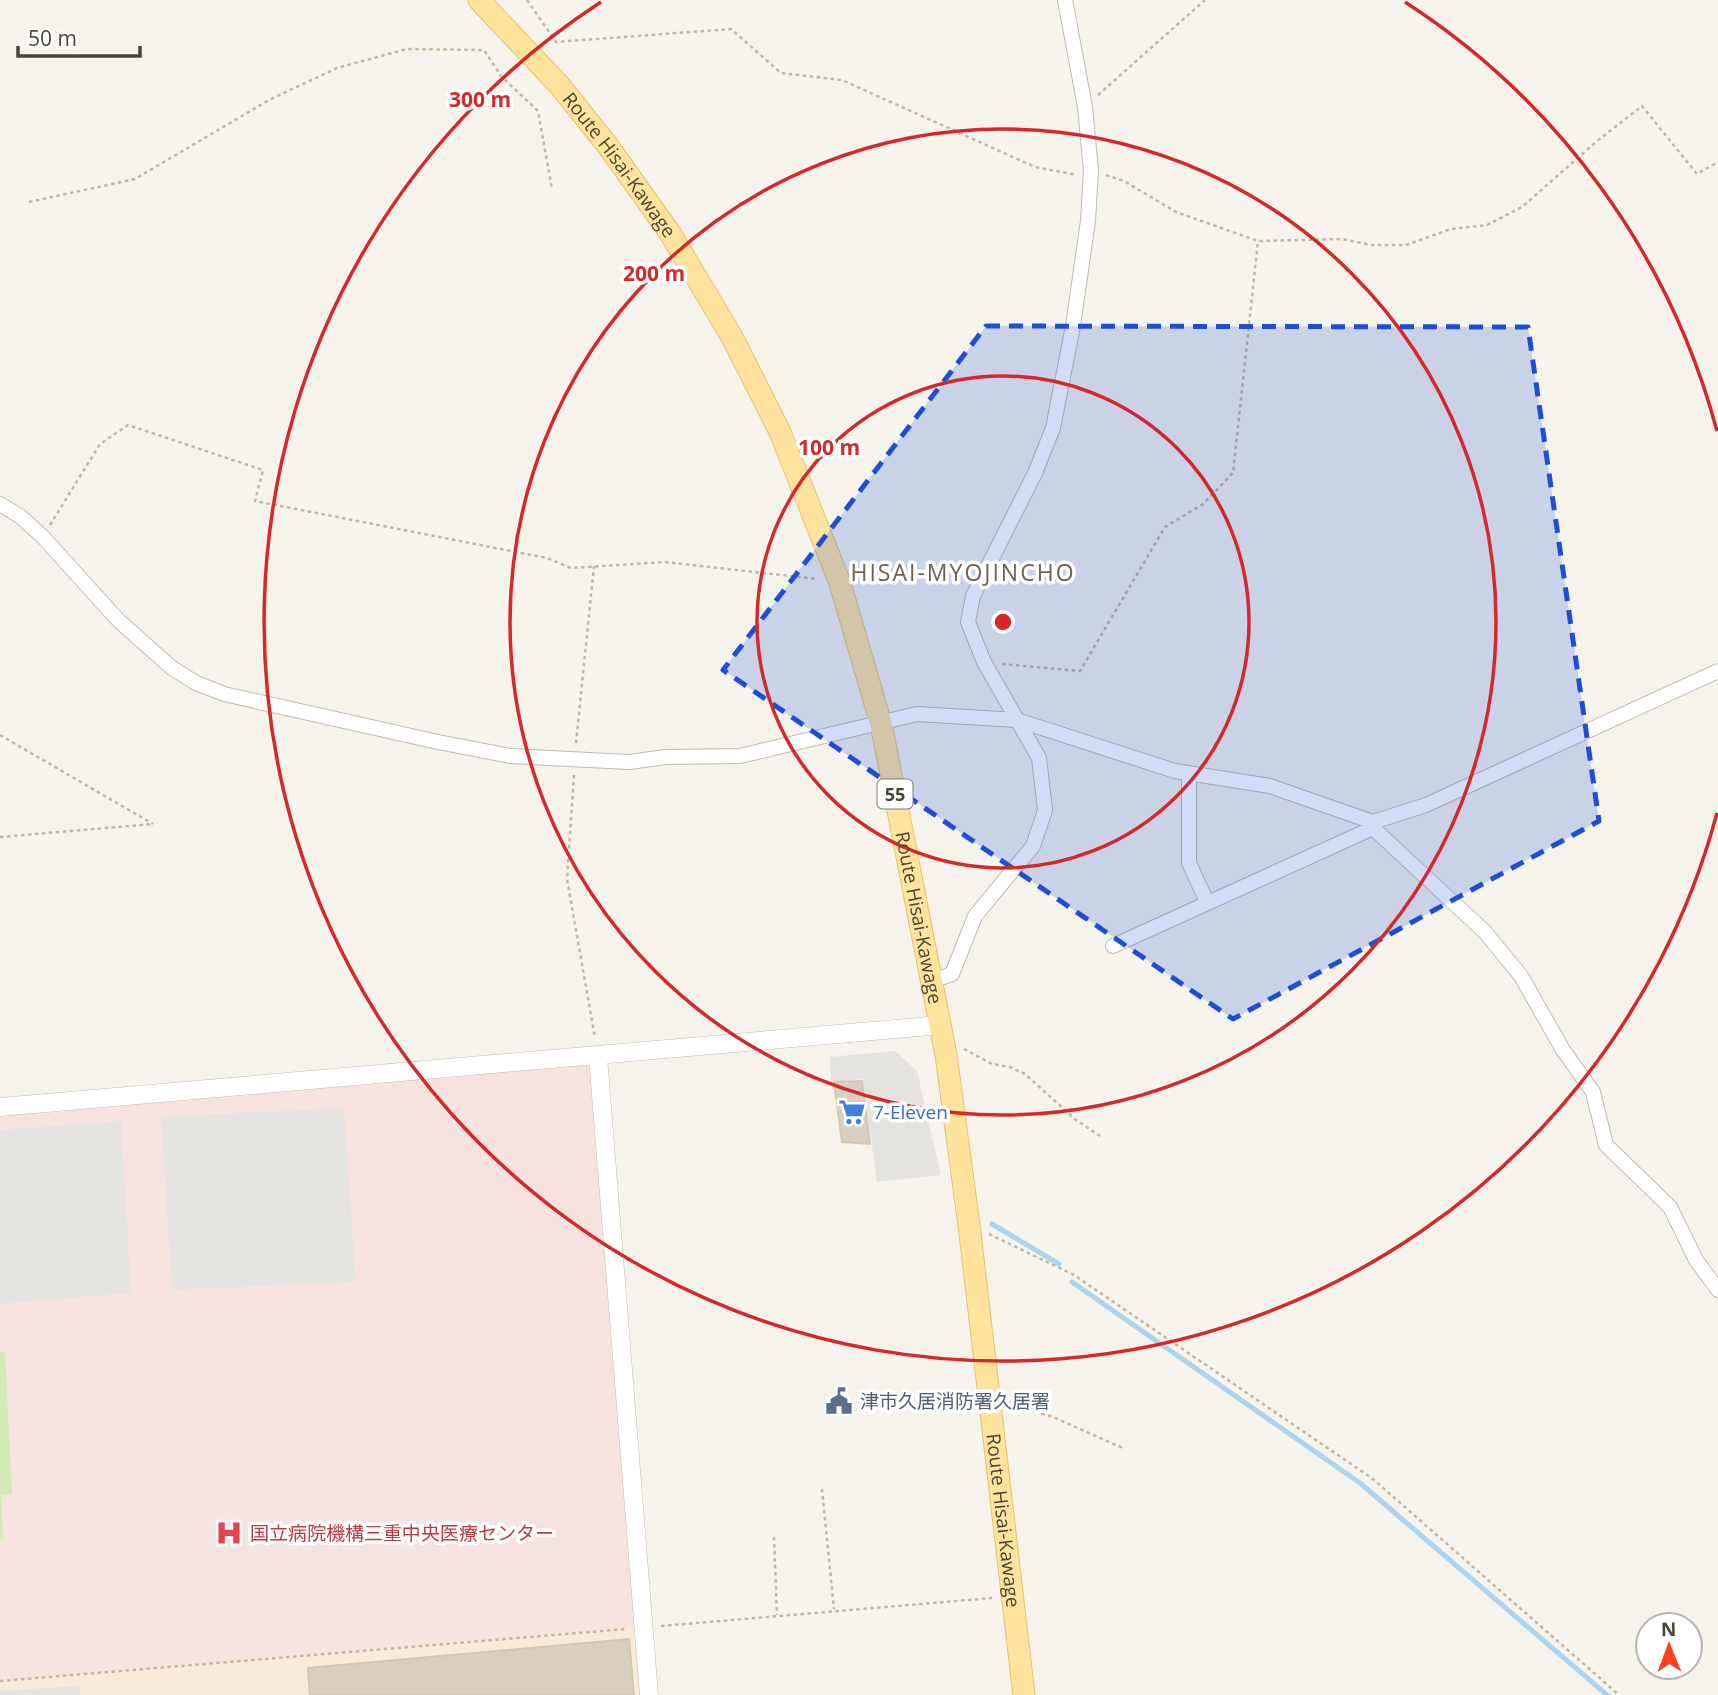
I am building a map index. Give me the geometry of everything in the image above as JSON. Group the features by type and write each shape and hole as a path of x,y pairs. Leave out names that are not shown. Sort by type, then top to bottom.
{"main road":[{"name":"Route Hisai-Kawage","path":"479,0 560,86 608,146 670,233 733,337 780,432 840,583 881,724 942,1034 969,1224 1024,1695"}],"street":[{"path":"932,981 952,974 975,916 1018,867 1040,834 1045,810 1043,774 1031,740 984,662 971,634 970,605 982,575 1035,473 1052,428 1073,326 1088,221 1091,173 1085,107 1065,0"},
{"path":"0,504 21,517 43,537 118,620 172,668 196,683 224,694 510,756 629,762 666,757 740,756 917,714 1017,720 1189,774 1270,786 1373,825 1485,932 1521,976 1563,1050 1593,1092 1606,1145 1670,1207 1696,1260 1718,1290"},
{"path":"1113,946 1373,825 1437,800 1718,671"},
{"path":"1189,774 1189,863 1207,902"},
{"path":"0,1107 598,1057 942,1034"},
{"path":"598,1057 649,1695"}],"path":[{"path":"527,0 556,42 730,29 781,74 842,80 1035,167 1091,173 1124,181 1176,212 1258,240 1342,239 1371,245 1406,245 1451,229 1487,225 1522,208 1597,141 1642,106 1697,174 1718,162"},
{"path":"1085,107 1205,0"},
{"path":"29,202 135,179 269,100 337,68 407,49 484,50 501,76 538,111 552,189"},
{"path":"984,662 1080,671 1165,527 1203,504 1233,473 1258,240"},
{"path":"43,537 100,444 128,425 263,470 255,502 322,512 547,558 571,568 665,562 840,583"},
{"path":"594,566 575,758 567,879 598,1057"},
{"path":"0,735 153,824 0,837"},
{"path":"942,1034 1025,1074 1076,1120 1100,1136"},
{"path":"969,1224 1074,1275 1373,1479 1619,1695"},
{"path":"990,1397 1053,1417 1125,1450"},
{"path":"822,1489 834,1609"},
{"path":"774,1537 777,1615"},
{"path":"0,1681 1013,1596"}],"highlighted area":[{"path":"986,326 1528,327 1599,821 1233,1019 723,670"}],"shaded area":[{"path":"895,1051 917,1071 941,1175 877,1182 863,1079 831,1082 830,1057"},
{"path":"598,1057 643,1627 0,1681 0,1107"},
{"path":"344,1108 356,1282 172,1290 161,1117"},
{"path":"121,1121 131,1293 0,1304 0,1130"},
{"path":"643,1627 649,1695 0,1695 0,1681"},
{"path":"79,1686 80,1695 0,1695 0,1691"}],"green space":[{"path":"0,1352 5,1352 12,1494 1,1495 3,1539 0,1539"}],"building":[{"name":"7-Eleven","path":"862,1081 870,1144 842,1142 834,1082"},
{"path":"629,1639 634,1695 310,1695 308,1668"}],"waterway":[{"path":"992,1224 1059,1264"},
{"path":"1072,1282 1360,1483 1607,1695"}],"place":[{"name":"7-Eleven","path":"852,1112"},
{"name":"津市久居消防署久居署","path":"839,1401"},
{"name":"国立病院機構三重中央医療センター","path":"229,1533"}],"district":[{"name":"HISAI-MYOJINCHO","path":"963,572"}]}
